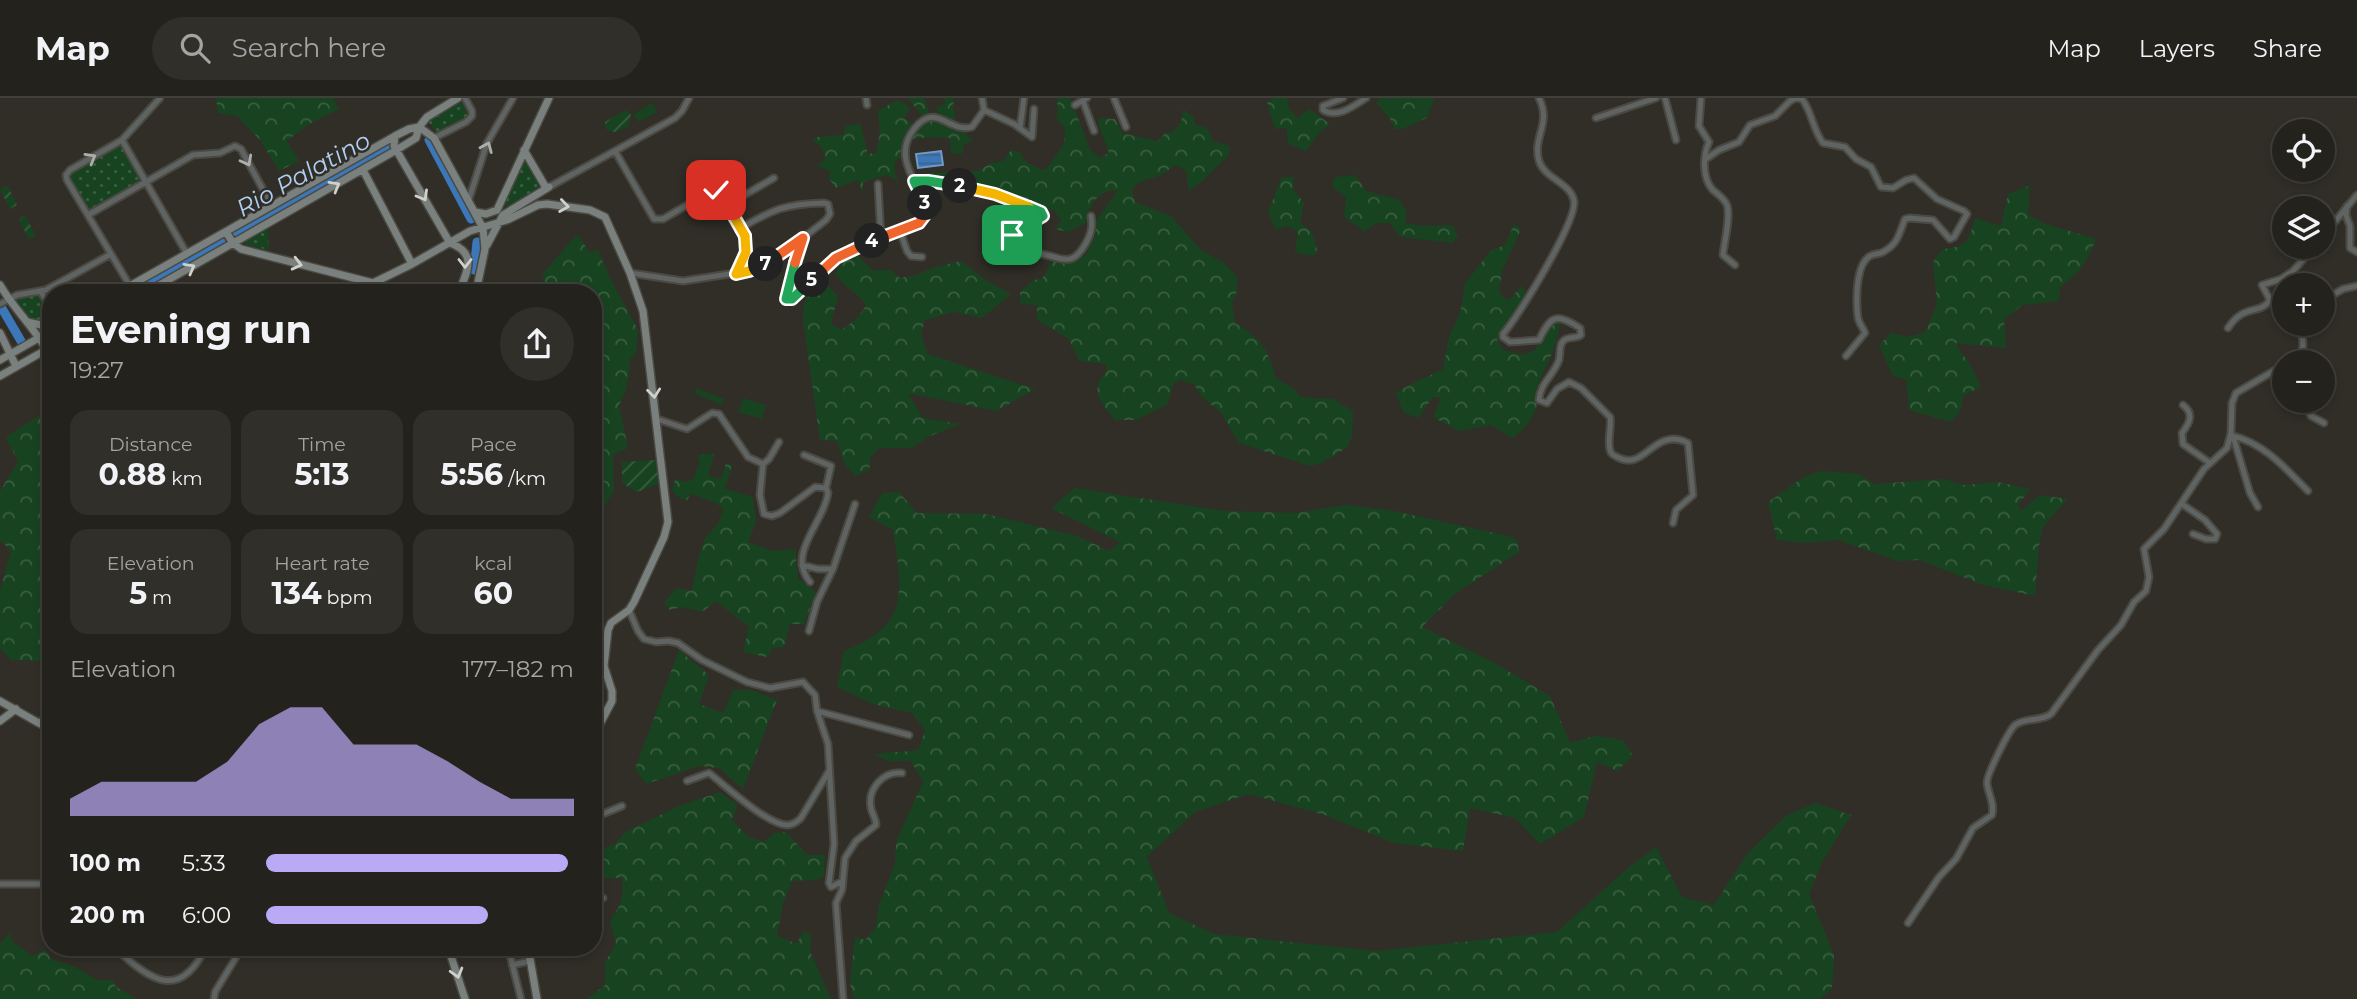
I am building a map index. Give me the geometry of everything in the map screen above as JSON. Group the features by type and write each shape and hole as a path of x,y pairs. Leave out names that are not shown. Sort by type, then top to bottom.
{"main road":[{"path":"161,284 416,138 419,127 427,117 458,98"},
{"path":"478,284 485,249 499,220 498,207 549,98"},
{"path":"134,284 395,136 419,127 434,138 484,228 485,249"},
{"path":"395,136 395,151"},
{"path":"386,141 395,151 450,243 462,248 467,258 462,284"},
{"path":"226,232 233,243 250,253 369,282 382,280 470,231 484,228 499,220 546,187 524,150"},
{"path":"363,170 412,264"},
{"path":"499,220 507,220 543,204 599,213 609,223 630,273 645,319 668,522 664,537 629,610 611,623 604,652 604,666 613,696 602,719"},
{"path":"476,214 486,214 498,207"},
{"path":"498,207 508,212"},
{"path":"470,231 476,214"},
{"path":"0,285 8,300 40,338 0,360"},
{"path":"27,322 42,326"},
{"path":"0,333 16,366"},
{"path":"0,376 42,352"},
{"path":"0,701 41,723"},
{"path":"0,721 16,709"},
{"path":"451,956 465,999"},
{"path":"529,956 537,999"}],"street":[{"path":"129,284 66,175 70,170 122,140 160,98"},
{"path":"434,138 466,122 472,116 465,98"},
{"path":"468,199 487,143 513,98"},
{"path":"546,187 675,118 689,98"},
{"path":"803,238 785,296 787,300 792,299 836,258 919,223 925,215 926,205 905,164 904,149 908,138 925,118 936,117 957,128 968,128 975,124 984,110 982,98"},
{"path":"1020,128 1024,98"},
{"path":"1114,98 1126,127"},
{"path":"1343,98 1326,103 1323,110 1325,113 1336,113 1353,107 1366,98"},
{"path":"1539,98 1545,118 1538,145 1539,160 1543,170 1571,192 1574,212 1520,313 1503,337 1510,342 1539,340 1545,326 1556,318 1563,318 1580,327 1579,337 1562,342 1559,361 1542,386 1539,400 1547,403 1557,389 1569,382 1581,388 1610,417 1609,446 1614,456 1623,460 1639,458 1668,439 1688,443 1693,495 1676,510 1673,523"},
{"path":"1596,118 1656,98"},
{"path":"1665,98 1676,140"},
{"path":"1701,98 1699,126 1709,139 1705,152 1705,174 1707,182 1727,205 1723,255 1735,264"},
{"path":"1075,105 1085,99 1094,131"},
{"path":"1706,159 1719,150 1733,146 1739,142 1750,125 1775,116 1790,101 1796,99 1805,103 1814,129 1823,144 1845,147 1856,159 1873,170 1883,188 1893,188 1914,178 1937,199 1967,214 1954,237 1950,239 1933,220 1905,219 1903,230 1891,247 1870,256 1862,267 1857,295 1859,322 1865,333 1846,356"},
{"path":"984,110 1020,128 1028,136 1033,136 1034,109"},
{"path":"122,140 187,254"},
{"path":"88,215 184,160 200,153 216,154 233,147 239,147 272,206"},
{"path":"615,151 654,219 663,219 713,190 720,192 747,239 746,252 736,274"},
{"path":"727,205 774,178"},
{"path":"914,181 928,181 995,194 1041,212 1043,216 1033,222 1019,217 1008,224 1009,233 1016,236 1028,235 1030,239 1025,254 1044,253 1064,259 1075,257 1081,252 1091,233 1091,216"},
{"path":"878,184 881,238"},
{"path":"2335,221 2357,195"},
{"path":"630,273 683,281 749,271 766,264 828,217 828,204 797,204 776,209 741,228"},
{"path":"2347,206 2350,247 2357,252"},
{"path":"900,231 911,256 922,257"},
{"path":"56,284 111,254"},
{"path":"2289,273 2303,259"},
{"path":"2228,328 2240,315 2264,308 2268,304 2270,300 2262,285 2272,282"},
{"path":"2335,294 2357,286"},
{"path":"0,304 24,293 41,292"},
{"path":"2258,507 2250,493 2232,435 2232,403 2236,393 2272,372"},
{"path":"2183,405 2189,410 2191,418 2182,433 2183,444 2210,463"},
{"path":"657,419 687,429 712,413 719,414 748,457 763,464"},
{"path":"2309,413 2324,423"},
{"path":"1910,921 1939,877 1956,859 1973,828 1992,815 1993,804 1987,778 2011,729 2018,723 2042,719 2051,714 2098,650 2121,625 2134,602 2148,586 2144,549 2164,529 2210,463 2227,448 2232,435"},
{"path":"2232,435 2246,439 2276,459 2308,491"},
{"path":"779,442 763,464 760,495 764,514 772,516 780,513 815,487 826,488"},
{"path":"804,455 831,466 826,488 827,500 806,543 803,565 810,582"},
{"path":"809,631 817,602 833,569 855,504"},
{"path":"2182,504 2205,520 2217,534 2215,539 2209,540 2193,534"},
{"path":"803,565 833,569"},
{"path":"629,610 644,639 678,643 702,660 747,682 770,688 803,682 815,695 817,712 828,744 834,844 829,883 831,887 835,887 843,881"},
{"path":"817,712 909,735"},
{"path":"687,781 709,774 755,810 785,825 796,823 801,818 829,771"},
{"path":"843,999 836,902 843,881 845,858 861,836 876,825 870,804 878,782 889,774 902,773"},
{"path":"602,814 622,806"},
{"path":"0,884 42,884"},
{"path":"124,956 152,983"},
{"path":"191,980 203,956"},
{"path":"214,999 215,992 237,956"},
{"path":"510,956 521,999"},
{"path":"512,965 530,961"}],"green space":[{"path":"216,98 333,98 339,109 309,124 287,141 299,161 279,171 260,140 237,116 218,113"},
{"path":"907,98 924,98 930,115 924,117"},
{"path":"944,98 953,98 955,123 939,114 936,107 946,104"},
{"path":"1057,98 1070,98 1090,149 1099,158 1109,153 1099,126 1099,118 1115,119 1126,134 1158,141 1165,133 1174,131 1181,122 1183,109 1193,117 1196,125 1207,128 1213,141 1229,146 1229,155 1189,191 1186,170 1174,165 1162,174 1138,184 1132,191 1135,202 1171,216 1201,250 1224,263 1237,277 1237,291 1232,303 1235,323 1251,333 1262,345 1270,359 1275,377 1301,397 1333,399 1353,411 1348,447 1321,463 1310,466 1239,443 1221,413 1200,395 1194,384 1179,380 1173,385 1168,404 1136,420 1115,420 1101,402 1097,390 1107,371 1106,364 1079,361 1069,339 1037,320 1037,306 1020,303 1020,292 1034,280 1042,279 1052,261 1065,264 1085,256 1096,234 1096,221 1118,190 1100,195 1092,204 1086,223 1068,232 1056,229 1061,220 1054,210 1043,210 1036,204 979,187 922,178 927,173 978,171 991,163 1003,161 1011,150 1021,152 1028,163 1042,170 1047,168 1064,144 1065,128 1056,118"},
{"path":"1274,98 1287,98 1289,109 1298,118 1309,109 1330,124 1319,133 1306,151 1288,144 1287,128 1275,129 1267,102"},
{"path":"1379,98 1434,98 1427,118 1402,129 1395,129 1377,103"},
{"path":"897,100 910,109 904,118 914,125 904,138 902,157 895,160 898,181 887,175 863,182 863,194 858,180 836,188 829,179 830,171 817,166 825,160 825,156 820,146 813,141 817,137 843,135 846,126 860,123 868,154 876,153 880,133 878,111"},
{"path":"457,102 464,105 468,112 467,117 439,134 429,123 430,119"},
{"path":"652,103 657,112 638,122 634,114"},
{"path":"623,111 628,111 631,115 628,127 615,132 608,131 605,122"},
{"path":"940,120 954,131 965,132 972,138 972,141 964,144 963,153 951,154 950,138 912,139 923,124"},
{"path":"122,146 141,180 93,208 86,207 71,183 71,174"},
{"path":"525,154 543,187 508,207 504,200"},
{"path":"1355,175 1366,191 1399,200 1406,210 1406,223 1423,226 1452,225 1458,236 1452,243 1401,237 1389,223 1376,223 1365,232 1344,217 1346,198 1332,186 1335,177"},
{"path":"1282,177 1294,177 1293,189 1304,203 1300,223 1312,232 1318,253 1309,256 1295,252 1298,232 1287,226 1276,230 1268,212"},
{"path":"2030,185 2028,214 2043,223 2096,239 2089,254 2078,272 2060,287 2059,301 2023,305 2004,319 2006,348 1955,343 1981,387 1964,395 1960,412 1951,422 1909,410 1906,379 1893,376 1879,345 1891,333 1908,337 1925,332 1937,305 1933,262 1943,249 1966,241 1975,218 2001,226 2008,194"},
{"path":"8,186 17,205 10,209 0,190"},
{"path":"23,216 36,236 29,239 19,220"},
{"path":"1514,224 1521,229 1502,271 1499,293 1509,301 1521,286 1527,293 1497,339 1503,350 1523,355 1535,350 1551,321 1560,321 1554,348 1537,388 1537,404 1531,419 1512,438 1491,425 1459,431 1433,417 1441,398 1433,397 1418,418 1403,412 1396,393 1443,369 1449,337 1460,313 1465,284 1490,251 1505,245"},
{"path":"268,228 269,250 244,244 246,241"},
{"path":"576,236 580,237 589,252 598,250 638,330 636,353 630,359 628,383 619,405 628,448 613,454 614,491 602,510 602,284 544,284 543,273"},
{"path":"858,256 872,270 890,270 900,278 961,261 987,281 1011,294 982,318 954,312 925,320 921,334 928,354 1035,389 996,411 908,393 923,418 960,424 928,437 912,448 879,448 871,457 869,470 855,476 844,463 837,441 820,440 803,320 808,293 826,272 829,287 838,296 831,323 841,330 858,316 866,305 835,274 842,262"},
{"path":"42,296 42,322 30,320 14,302 15,299"},
{"path":"696,388 724,399 722,405 694,393"},
{"path":"743,398 766,405 762,419 738,412"},
{"path":"42,414 42,661 11,660 0,648 0,591 11,551 0,540 0,491 18,462 6,437"},
{"path":"714,454 708,476 721,479 726,463 732,465 725,489 753,497 756,522 748,542 772,551 795,549 798,578 816,592 804,624 790,624 784,647 773,648 767,657 743,652 749,627 716,601 702,612 682,607 670,610 664,602 677,588 692,591 702,546 719,521 723,508 691,494 687,500 680,498 672,491 675,479 687,482 694,478 700,462 697,455"},
{"path":"656,460 660,483 637,492 622,483 622,462"},
{"path":"1822,471 1859,474 1874,484 1944,479 1963,485 1998,482 2030,489 2018,505 2021,511 2040,495 2067,499 2043,527 2035,596 1980,584 1920,560 1897,561 1839,540 1803,543 1777,540 1768,502 1804,477"},
{"path":"1075,488 1224,511 1296,513 1346,505 1389,510 1517,540 1519,552 1456,593 1422,627 1493,662 1550,696 1570,743 1595,736 1623,740 1633,756 1617,771 1597,762 1584,817 1540,844 1515,818 1470,808 1463,851 1394,843 1325,815 1248,794 1195,812 1147,857 1169,913 1214,934 1376,951 1557,932 1629,867 1656,847 1682,897 1714,905 1748,853 1787,815 1815,803 1851,815 1822,862 1809,894 1834,955 1832,988 1820,999 854,999 850,984 855,937 865,940 876,927 878,908 895,863 896,842 923,782 911,761 889,761 875,755 919,749 925,730 912,713 873,704 837,687 844,651 866,641 881,630 897,603 899,570 893,530 869,517 882,493 899,492 917,513 986,514 1077,536 1110,551 1120,542 1051,508"},
{"path":"679,650 709,675 699,704 723,713 733,690 751,690 777,700 743,789 719,768 699,766 646,784 635,769"},
{"path":"720,792 738,805 732,820 747,836 764,842 774,833 786,832 807,855 825,855 824,876 817,880 792,881 783,904 777,935 796,944 804,931 811,935 810,951 831,999 587,999 605,985 605,962 616,944 610,921 619,906 623,891 622,878 602,878 602,848 615,844 625,832 679,806"},
{"path":"10,933 11,940 32,956 42,951 42,956 49,956 75,967 97,980 112,980 116,987 137,999 0,999 0,943"}],"water":[{"path":"941,151 943,165 918,168 916,154"}],"waterway":[{"name":"Rio Palatino","path":"429,140 471,219"},
{"name":"Rio Palatino","path":"237,233 388,148"},
{"name":"Rio Palatino","path":"149,284 221,242"},
{"name":"Rio Palatino","path":"474,270 477,242"},
{"path":"0,305 21,341"}],"route":[{"path":"716,190 720,192 747,239 746,252 736,274 766,264 803,238 785,296 789,300 836,258 923,220 926,205 914,181 954,185 995,194 1043,214 1041,219 1033,222 1019,217 1012,219 1008,229 1012,235"}]}
